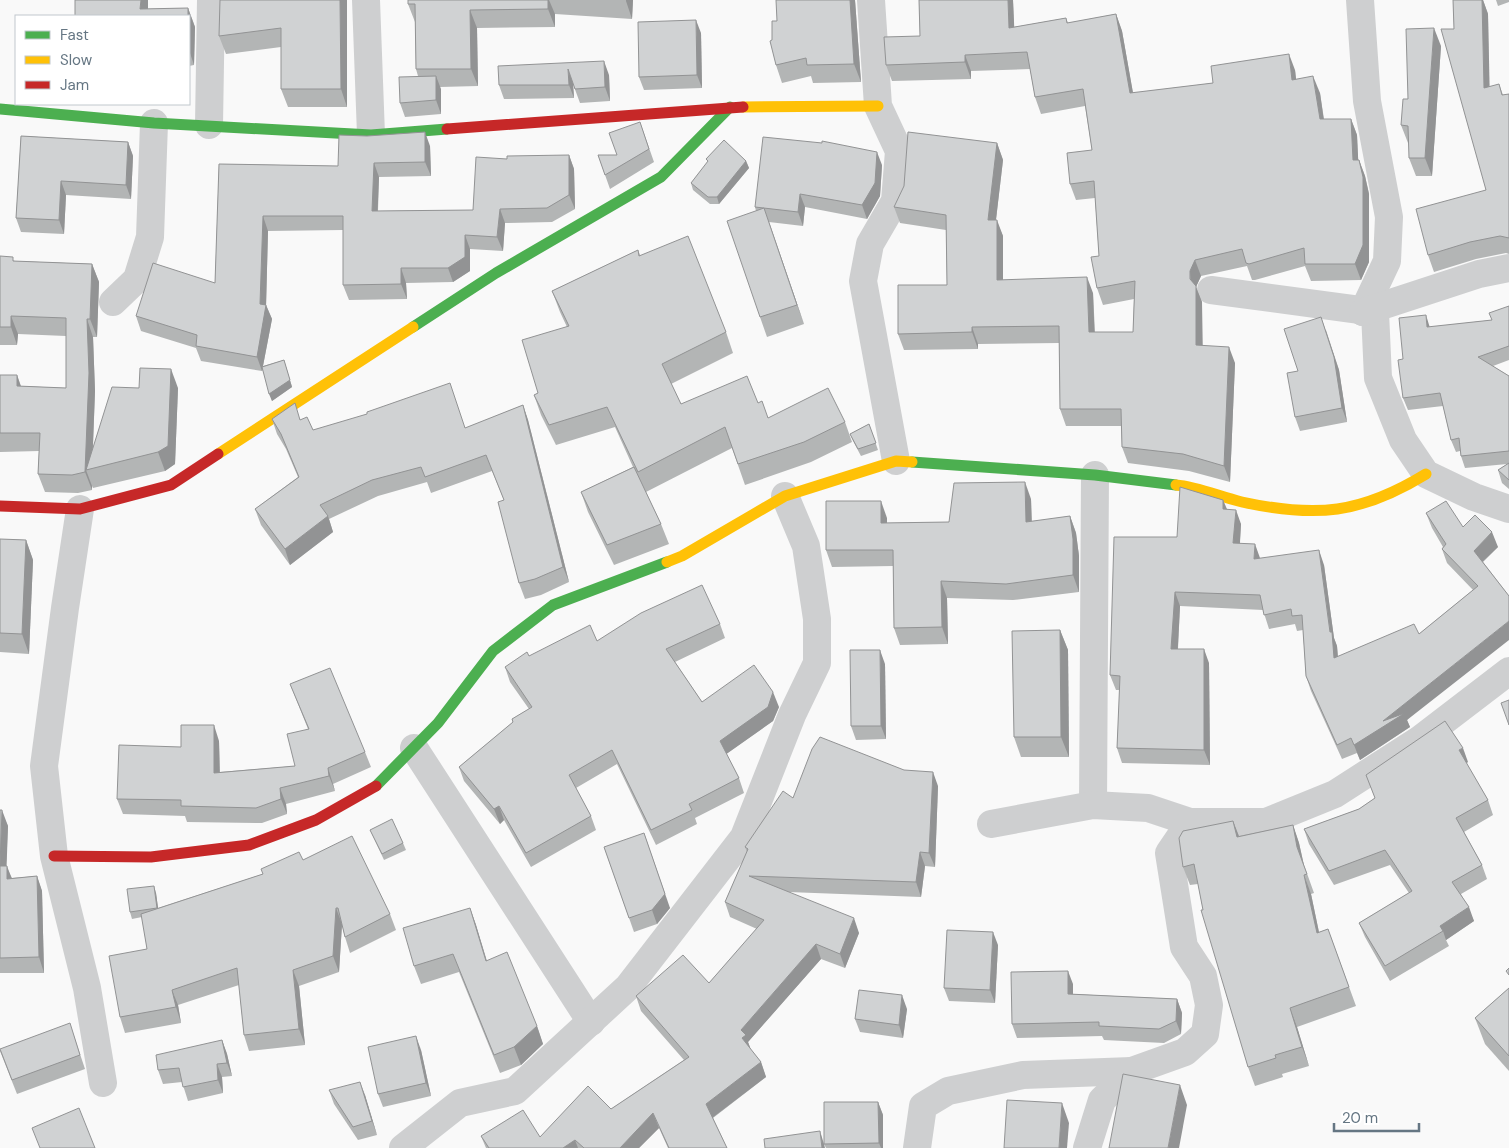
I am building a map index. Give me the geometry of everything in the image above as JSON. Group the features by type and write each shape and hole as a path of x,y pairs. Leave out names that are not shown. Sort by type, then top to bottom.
{"street":[{"path":"209,125 211,0"},
{"path":"366,0 371,135"},
{"path":"871,0 878,106 899,151 895,202 870,244 863,281 896,461"},
{"path":"1360,0 1366,101 1389,217 1387,261 1363,312"},
{"path":"0,109 154,123 371,135 730,107 878,106"},
{"path":"0,506 80,509 172,486 496,273 661,177 730,107"},
{"path":"114,302 137,279 150,237 154,123"},
{"path":"1363,312 1479,274 1509,268"},
{"path":"1211,290 1363,312 1375,312 1378,378 1403,440 1426,474 1474,496 1509,509"},
{"path":"54,856 152,857 249,845 316,820 381,783 438,723 493,651 553,604 682,556 785,496 896,461 1095,476 1187,486 1241,502 1298,512 1346,509 1398,491 1426,474"},
{"path":"1093,805 1095,476"},
{"path":"403,1148 460,1103 515,1091 591,1022 628,987 744,837 792,715 816,663 817,619 806,546 785,496"},
{"path":"80,509 44,766 54,856 86,988 103,1083"},
{"path":"991,824 1093,805 1148,808 1190,822 1266,822 1335,794 1419,740 1509,670"},
{"path":"414,748 591,1022"},
{"path":"917,1148 923,1106 948,1091 1023,1075 1132,1071 1185,1052 1205,1034 1209,1004 1203,976 1184,947 1169,853 1190,822"},
{"path":"1086,1148 1102,1100 1132,1071"}],"building":[{"path":"75,0 141,0 140,9 188,8 188,15 75,15"},
{"path":"220,0 340,0 341,89 281,89 281,28 219,36"},
{"path":"408,0 548,0 548,9 470,10 471,69 416,69 415,4 408,4"},
{"path":"776,0 850,0 854,64 807,65 806,58 776,65 770,41 772,40 772,21 777,21"},
{"path":"919,0 1008,0 1009,28 1066,18 1067,23 1116,14 1130,93 1213,83 1211,66 1289,54 1292,80 1313,76 1320,119 1351,119 1353,160 1359,160 1363,177 1363,245 1355,264 1305,264 1304,248 1249,264 1246,263 1242,249 1195,260 1190,271 1190,279 1196,286 1196,345 1229,347 1224,466 1183,454 1122,447 1121,409 1060,409 1059,326 972,327 972,332 898,334 898,285 947,285 946,215 894,207 904,186 908,132 997,143 988,220 997,220 997,280 1087,277 1089,332 1133,332 1135,281 1097,288 1091,257 1099,256 1094,181 1070,184 1067,153 1092,150 1083,89 1035,97 1027,52 965,55 965,62 886,65 884,37 920,36"},
{"path":"1453,0 1482,0 1484,88 1499,84 1502,95 1509,94 1509,238 1500,236 1470,242 1428,255 1416,209 1486,190 1441,29 1454,29"},
{"path":"696,20 697,75 639,77 638,22"},
{"path":"1434,28 1425,158 1409,158 1408,126 1401,125 1403,99 1408,99 1406,29"},
{"path":"604,61 605,87 575,89 568,69 569,85 499,85 498,66"},
{"path":"436,76 436,100 400,103 399,77"},
{"path":"640,122 649,149 605,175 598,155 617,155 609,133"},
{"path":"425,132 425,162 374,163 372,211 473,210 476,157 507,159 507,156 569,155 569,195 547,208 500,209 497,237 465,235 465,257 448,268 401,268 401,284 343,285 343,216 263,216 260,304 266,305 257,357 196,346 197,335 136,316 153,263 215,283 219,164 338,166 339,135 367,136"},
{"path":"21,136 128,142 126,185 61,181 59,220 16,218"},
{"path":"763,137 822,143 822,141 877,152 875,183 862,205 800,194 798,212 755,207"},
{"path":"724,140 746,161 717,197 708,197 691,183 708,161 706,159"},
{"path":"764,208 797,305 760,317 727,221"},
{"path":"688,236 726,332 662,364 681,404 747,376 758,403 762,401 768,418 828,388 845,422 804,442 738,464 725,427 638,472 607,407 549,425 534,395 538,393 522,340 569,326 552,291 638,250 639,256"},
{"path":"0,256 13,257 13,261 92,264 90,319 87,319 89,373 85,472 72,475 38,474 40,433 0,433 0,375 17,375 17,386 66,388 66,318 11,316 11,327 0,327"},
{"path":"1509,306 1509,346 1478,357 1509,376 1509,451 1461,456 1459,438 1451,440 1440,393 1403,398 1398,360 1403,359 1399,318 1426,315 1427,327 1492,320 1489,313"},
{"path":"1321,317 1334,357 1342,408 1295,417 1287,373 1298,371 1284,329"},
{"path":"284,360 290,380 269,394 262,367"},
{"path":"140,368 171,369 168,446 158,452 86,470 112,387 139,388"},
{"path":"450,383 465,428 523,405 563,567 535,579 519,583 498,502 504,500 486,455 425,477 421,467 372,480 320,505 328,516 285,549 255,509 299,477 281,434 272,419 295,403 300,420 307,417 313,430 367,414 367,412"},
{"path":"869,424 876,443 858,449 850,434"},
{"path":"1509,463 1509,480 1498,470"},
{"path":"634,467 661,524 607,545 581,492"},
{"path":"1025,482 1026,522 1070,516 1073,539 1073,575 1006,584 941,581 942,627 894,628 893,550 826,550 826,501 881,501 881,523 949,522 954,483"},
{"path":"1180,487 1223,500 1223,509 1236,510 1233,543 1255,544 1254,559 1319,550 1330,632 1332,632 1334,658 1414,624 1419,634 1478,586 1442,549 1446,544 1426,513 1446,501 1463,527 1475,515 1492,532 1474,551 1509,596 1509,621 1383,721 1405,713 1354,745 1351,738 1337,745 1306,676 1302,615 1292,616 1291,609 1264,615 1260,595 1175,592 1171,649 1204,649 1204,750 1117,748 1120,676 1110,675 1114,537 1177,537"},
{"path":"0,539 26,540 22,634 0,633"},
{"path":"702,585 720,624 666,649 702,702 754,665 773,692 768,707 720,741 739,778 689,804 692,810 651,830 612,750 569,775 591,816 526,853 499,806 494,809 459,767 513,722 512,719 532,707 505,667 527,652 529,656 590,625 597,641 641,613"},
{"path":"1060,630 1061,737 1014,737 1012,631"},
{"path":"850,650 880,650 881,726 851,726"},
{"path":"330,668 365,752 328,768 329,776 280,788 281,799 256,808 181,806 181,800 117,799 119,745 181,747 181,725 214,725 214,773 295,766 287,734 309,729 290,684"},
{"path":"1509,700 1509,725 1501,703"},
{"path":"1445,721 1463,748 1459,750 1488,800 1456,818 1482,865 1452,882 1469,907 1440,926 1443,931 1385,966 1359,923 1412,891 1385,850 1329,871 1304,829 1359,809 1375,798 1366,775"},
{"path":"820,737 904,770 933,772 929,853 920,852 916,882 749,876 854,918 840,954 816,944 741,1030 746,1035 742,1038 761,1062 706,1104 727,1148 669,1148 653,1113 620,1148 584,1148 575,1140 563,1148 489,1148 481,1136 523,1110 540,1137 588,1086 611,1109 689,1057 636,996 683,955 709,983 764,920 725,902 748,849 745,847 783,791 793,798 812,749"},
{"path":"0,810 2,810 0,866"},
{"path":"392,819 403,843 382,854 370,830"},
{"path":"1233,821 1237,837 1293,825 1297,847 1307,874 1304,875 1317,933 1328,929 1349,987 1290,1008 1302,1047 1275,1055 1276,1058 1248,1067 1201,910 1203,910 1194,864 1183,867 1179,838 1183,831"},
{"path":"644,833 665,894 652,910 629,918 604,847"},
{"path":"352,836 390,914 345,937 338,908 336,908 333,956 293,970 299,1029 244,1035 237,968 172,990 176,1007 120,1017 109,956 147,949 141,914 263,874 261,869 299,852 303,860"},
{"path":"0,866 7,866 7,879 37,876 39,957 0,958"},
{"path":"154,886 157,908 130,912 127,889"},
{"path":"470,908 486,961 507,952 537,1026 514,1047 494,1055 453,954 414,966 403,928"},
{"path":"947,930 993,932 990,990 944,988"},
{"path":"1068,971 1068,994 1177,999 1176,1021 1159,1029 1099,1026 1099,1022 1012,1024 1011,972"},
{"path":"1509,988 1509,1056 1475,1018"},
{"path":"859,990 902,995 899,1025 855,1019"},
{"path":"70,1023 80,1055 12,1080 0,1049"},
{"path":"416,1036 426,1083 378,1094 368,1047"},
{"path":"222,1040 227,1063 217,1064 218,1080 183,1087 179,1068 158,1070 156,1055"},
{"path":"1123,1074 1180,1085 1168,1148 1109,1148"},
{"path":"360,1082 372,1121 353,1127 329,1090"},
{"path":"1007,1100 1062,1103 1059,1148 1004,1148"},
{"path":"824,1102 878,1102 879,1143 824,1144"},
{"path":"79,1108 95,1148 40,1148 32,1128"},
{"path":"820,1131 822,1148 765,1148 764,1139"}],"traffic: fast":[{"path":"413,327 496,273 661,177 730,107"},
{"path":"0,109 154,123 371,135 447,129"},
{"path":"912,462 1095,475 1176,485"},
{"path":"376,786 438,723 493,651 553,605 667,562"}],"traffic: slow":[{"path":"743,107 878,106"},
{"path":"218,454 413,327"},
{"path":"667,562 682,556 785,496 896,461 912,462"},
{"path":"1176,485 1268,507 1316,511 1359,505 1380,498 1426,474"}],"traffic: jam":[{"path":"447,129 743,107"},
{"path":"0,506 80,509 171,485 218,454"},
{"path":"54,856 151,857 249,845 316,820 376,786"}]}
